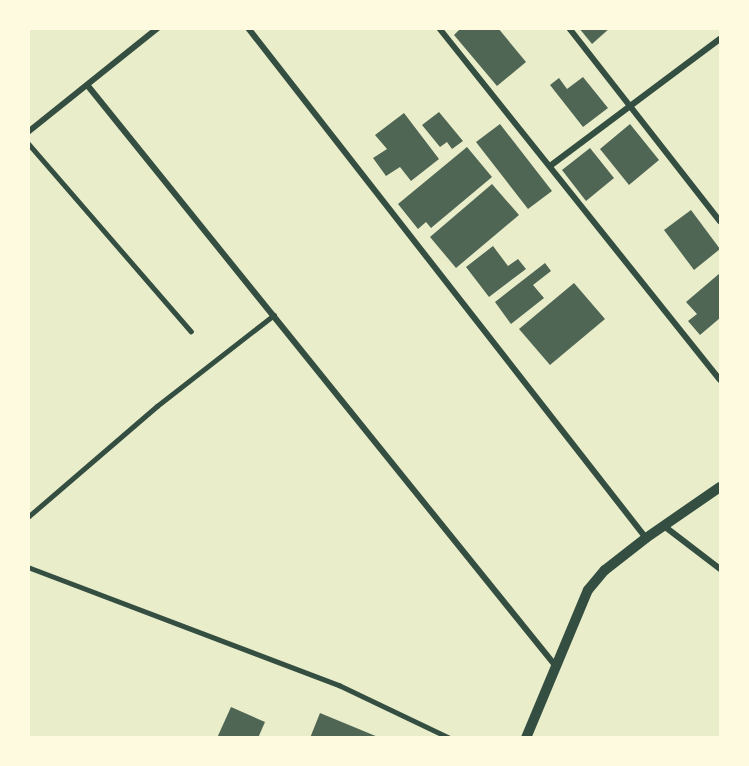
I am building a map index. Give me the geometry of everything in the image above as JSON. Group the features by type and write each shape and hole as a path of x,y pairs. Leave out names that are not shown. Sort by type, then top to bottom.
{"street":[{"path":"28,132 158,28"},
{"path":"248,28 646,538"},
{"path":"439,28 720,380"},
{"path":"569,28 630,103 720,221"},
{"path":"550,166 630,103 720,39"},
{"path":"88,86 554,664"},
{"path":"526,738 554,664 588,590 605,570 646,538 720,487"},
{"path":"664,525 720,569"}],"lane":[{"path":"28,143 191,331"},
{"path":"28,517 157,406 274,315"},
{"path":"28,567 339,685 450,738"}],"building":[{"path":"461,28 498,28 526,62 497,86 454,35"},
{"path":"579,28 610,28 592,44"},
{"path":"583,77 608,108 583,127 550,85 559,78 567,89"},
{"path":"439,112 463,141 452,149 447,142 440,147 422,125"},
{"path":"404,113 439,159 411,181 400,167 386,176 373,158 387,149 375,135"},
{"path":"500,124 552,191 528,209 476,142"},
{"path":"630,124 659,160 629,185 600,149"},
{"path":"467,147 492,177 431,228 426,222 418,229 398,204"},
{"path":"590,148 614,178 586,201 562,170"},
{"path":"492,184 519,215 456,268 430,237"},
{"path":"691,210 720,249 694,270 664,230"},
{"path":"493,246 508,266 518,259 526,269 489,297 466,267"},
{"path":"545,263 551,271 533,285 544,298 511,324 495,302"},
{"path":"720,273 720,318 700,335 688,321 697,314 686,302"},
{"path":"574,283 605,319 550,365 519,329"},
{"path":"231,707 265,722 258,738 217,738"},
{"path":"320,713 378,737 378,738 310,738"}]}
